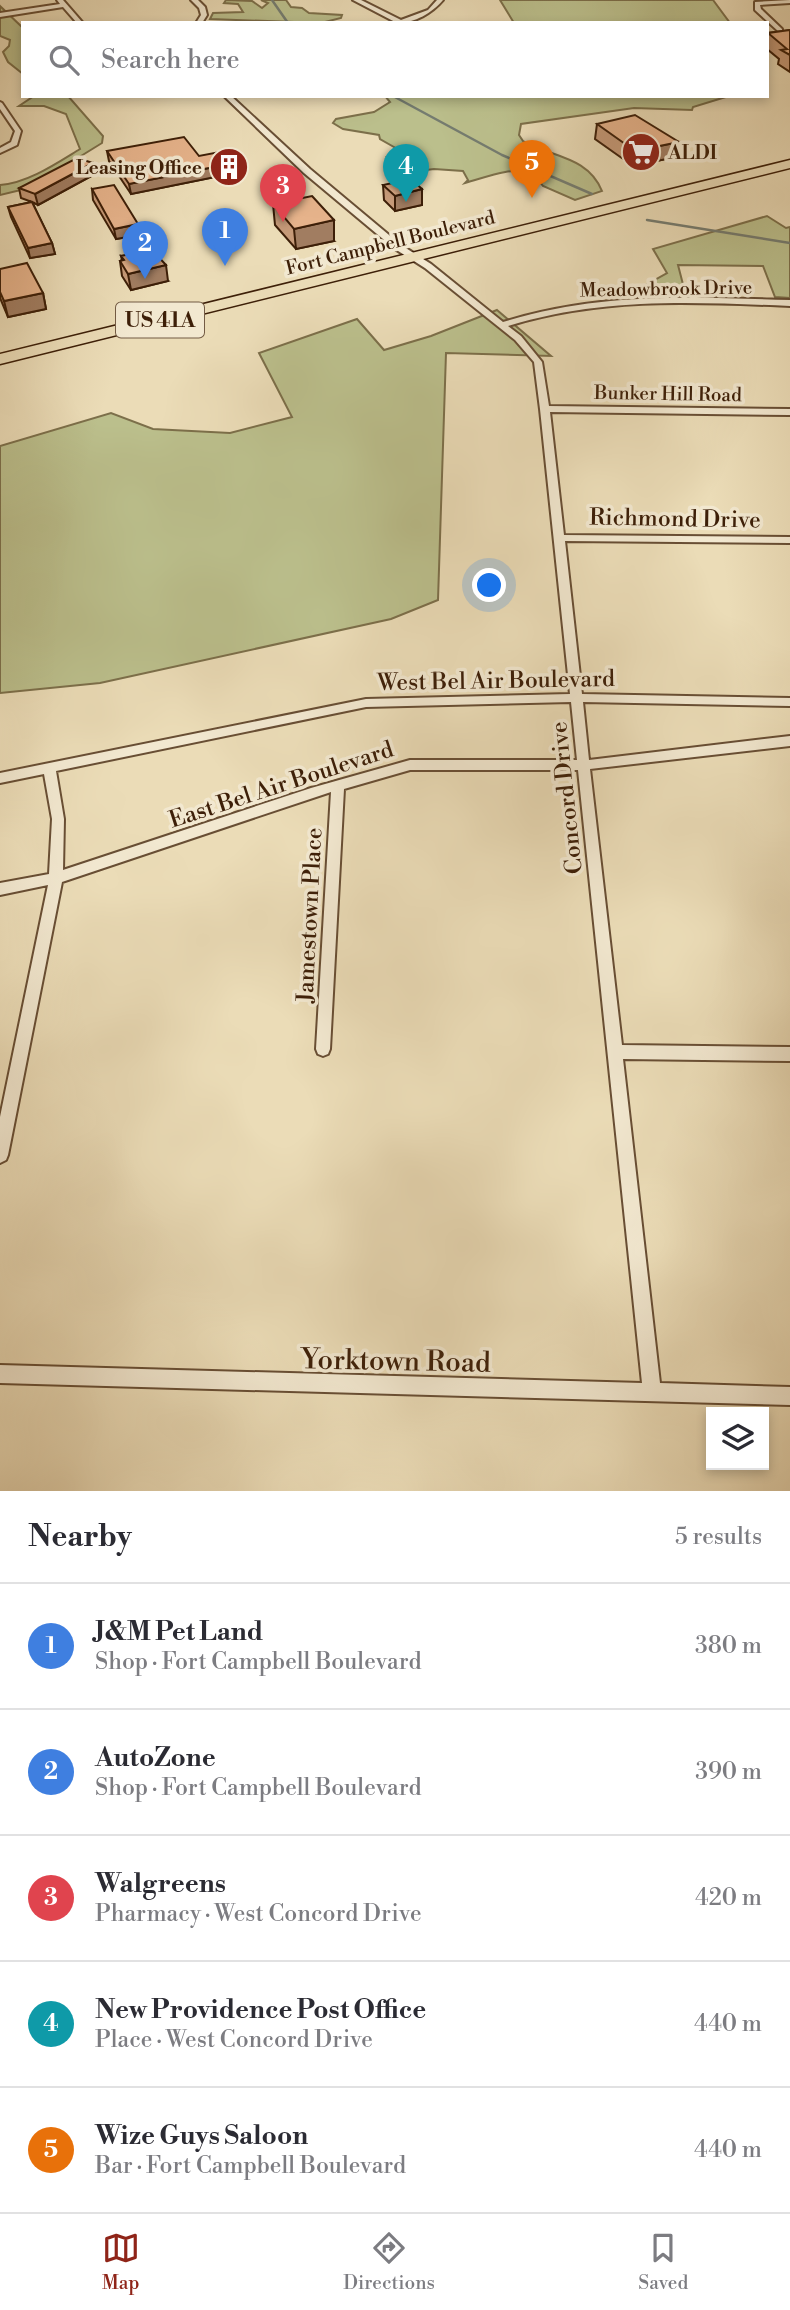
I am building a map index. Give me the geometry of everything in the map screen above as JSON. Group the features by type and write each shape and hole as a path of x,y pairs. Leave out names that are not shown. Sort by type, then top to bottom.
{"highway":[{"name":"Fort Campbell Boulevard","path":"0,359 790,164"}],"street":[{"path":"194,0 202,7 204,15 200,21"},
{"path":"356,0 399,21"},
{"path":"404,21 430,11 440,0"},
{"path":"780,30 758,10 757,4 790,1"},
{"path":"0,15 62,2 78,21"},
{"name":"Concord Drive","path":"229,98 307,171 503,325 530,349 538,362 652,1392"},
{"path":"0,104 18,131 14,142 0,151"},
{"name":"Meadowbrook Drive","path":"503,325 536,313 598,303 790,303"},
{"name":"Bunker Hill Road","path":"545,409 790,412"},
{"name":"Richmond Drive","path":"559,538 790,540"},
{"name":"West Bel Air Boulevard","path":"0,778 366,703 576,698 790,702"},
{"name":"East Bel Air Boulevard","path":"0,889 56,878 338,785 410,765 584,765 790,741"},
{"path":"0,1155 56,878 58,819 49,767"},
{"name":"Jamestown Place","path":"323,1049 338,785"},
{"path":"615,1052 790,1054"},
{"name":"Yorktown Road","path":"0,1374 790,1396"}],"green space":[{"path":"226,0 252,1 262,8 268,3 261,0 286,0 291,7 302,8 309,13 342,15 341,18 329,21 210,19 213,13 243,12 238,4 224,3"},
{"path":"500,0 713,0 729,21 513,21"},
{"path":"0,6 21,26 21,72 8,62 3,52 9,46 10,40 0,36"},
{"path":"31,98 70,98 103,136 102,143 29,188 0,195 0,185 32,176 80,149 66,114 44,106 19,106"},
{"path":"387,98 722,98 693,107 692,110 634,108 521,124 519,135 523,141 578,164 596,179 602,191 575,200 543,186 532,172 507,172 465,183 468,180 463,171 434,169 411,172 387,157 401,151 380,139 379,135 343,129 333,123 336,119 374,112 390,102"},
{"path":"767,216 786,228 790,227 790,298 775,297 763,266 678,265 686,296 624,297 667,273 653,249"},
{"path":"497,310 551,356 446,353 438,600 391,619 100,683 0,693 0,446 111,413 153,429 230,433 292,417 259,353 357,319 384,350 431,336"}],"building":[{"path":"790,30 790,55 781,50 787,49 769,33"},
{"path":"635,115 679,142 635,151 597,124"},
{"path":"184,137 199,156 230,150 239,162 129,184 107,151"},
{"path":"77,158 93,163 35,194 19,188"},
{"path":"411,179 422,189 395,196 383,185"},
{"path":"114,185 138,224 114,229 92,189"},
{"path":"312,196 334,220 294,229 273,204"},
{"path":"32,202 52,243 28,248 8,207"},
{"path":"151,249 166,265 128,274 120,261 124,260 121,256"},
{"path":"27,263 43,293 4,301 0,292 0,269"}],"waterway":[{"path":"272,0 287,21"},
{"path":"397,98 502,155 592,194"},
{"path":"647,220 790,243"}],"place":[{"name":"ALDI","path":"641,152"},
{"name":"Leasing Office","path":"229,167"},
{"name":"Wize Guys Saloon","path":"532,198"},
{"name":"New Providence Post Office","path":"406,202"},
{"name":"Walgreens","path":"283,222"},
{"name":"J&M Pet Land","path":"225,266"},
{"name":"AutoZone","path":"145,279"}]}
